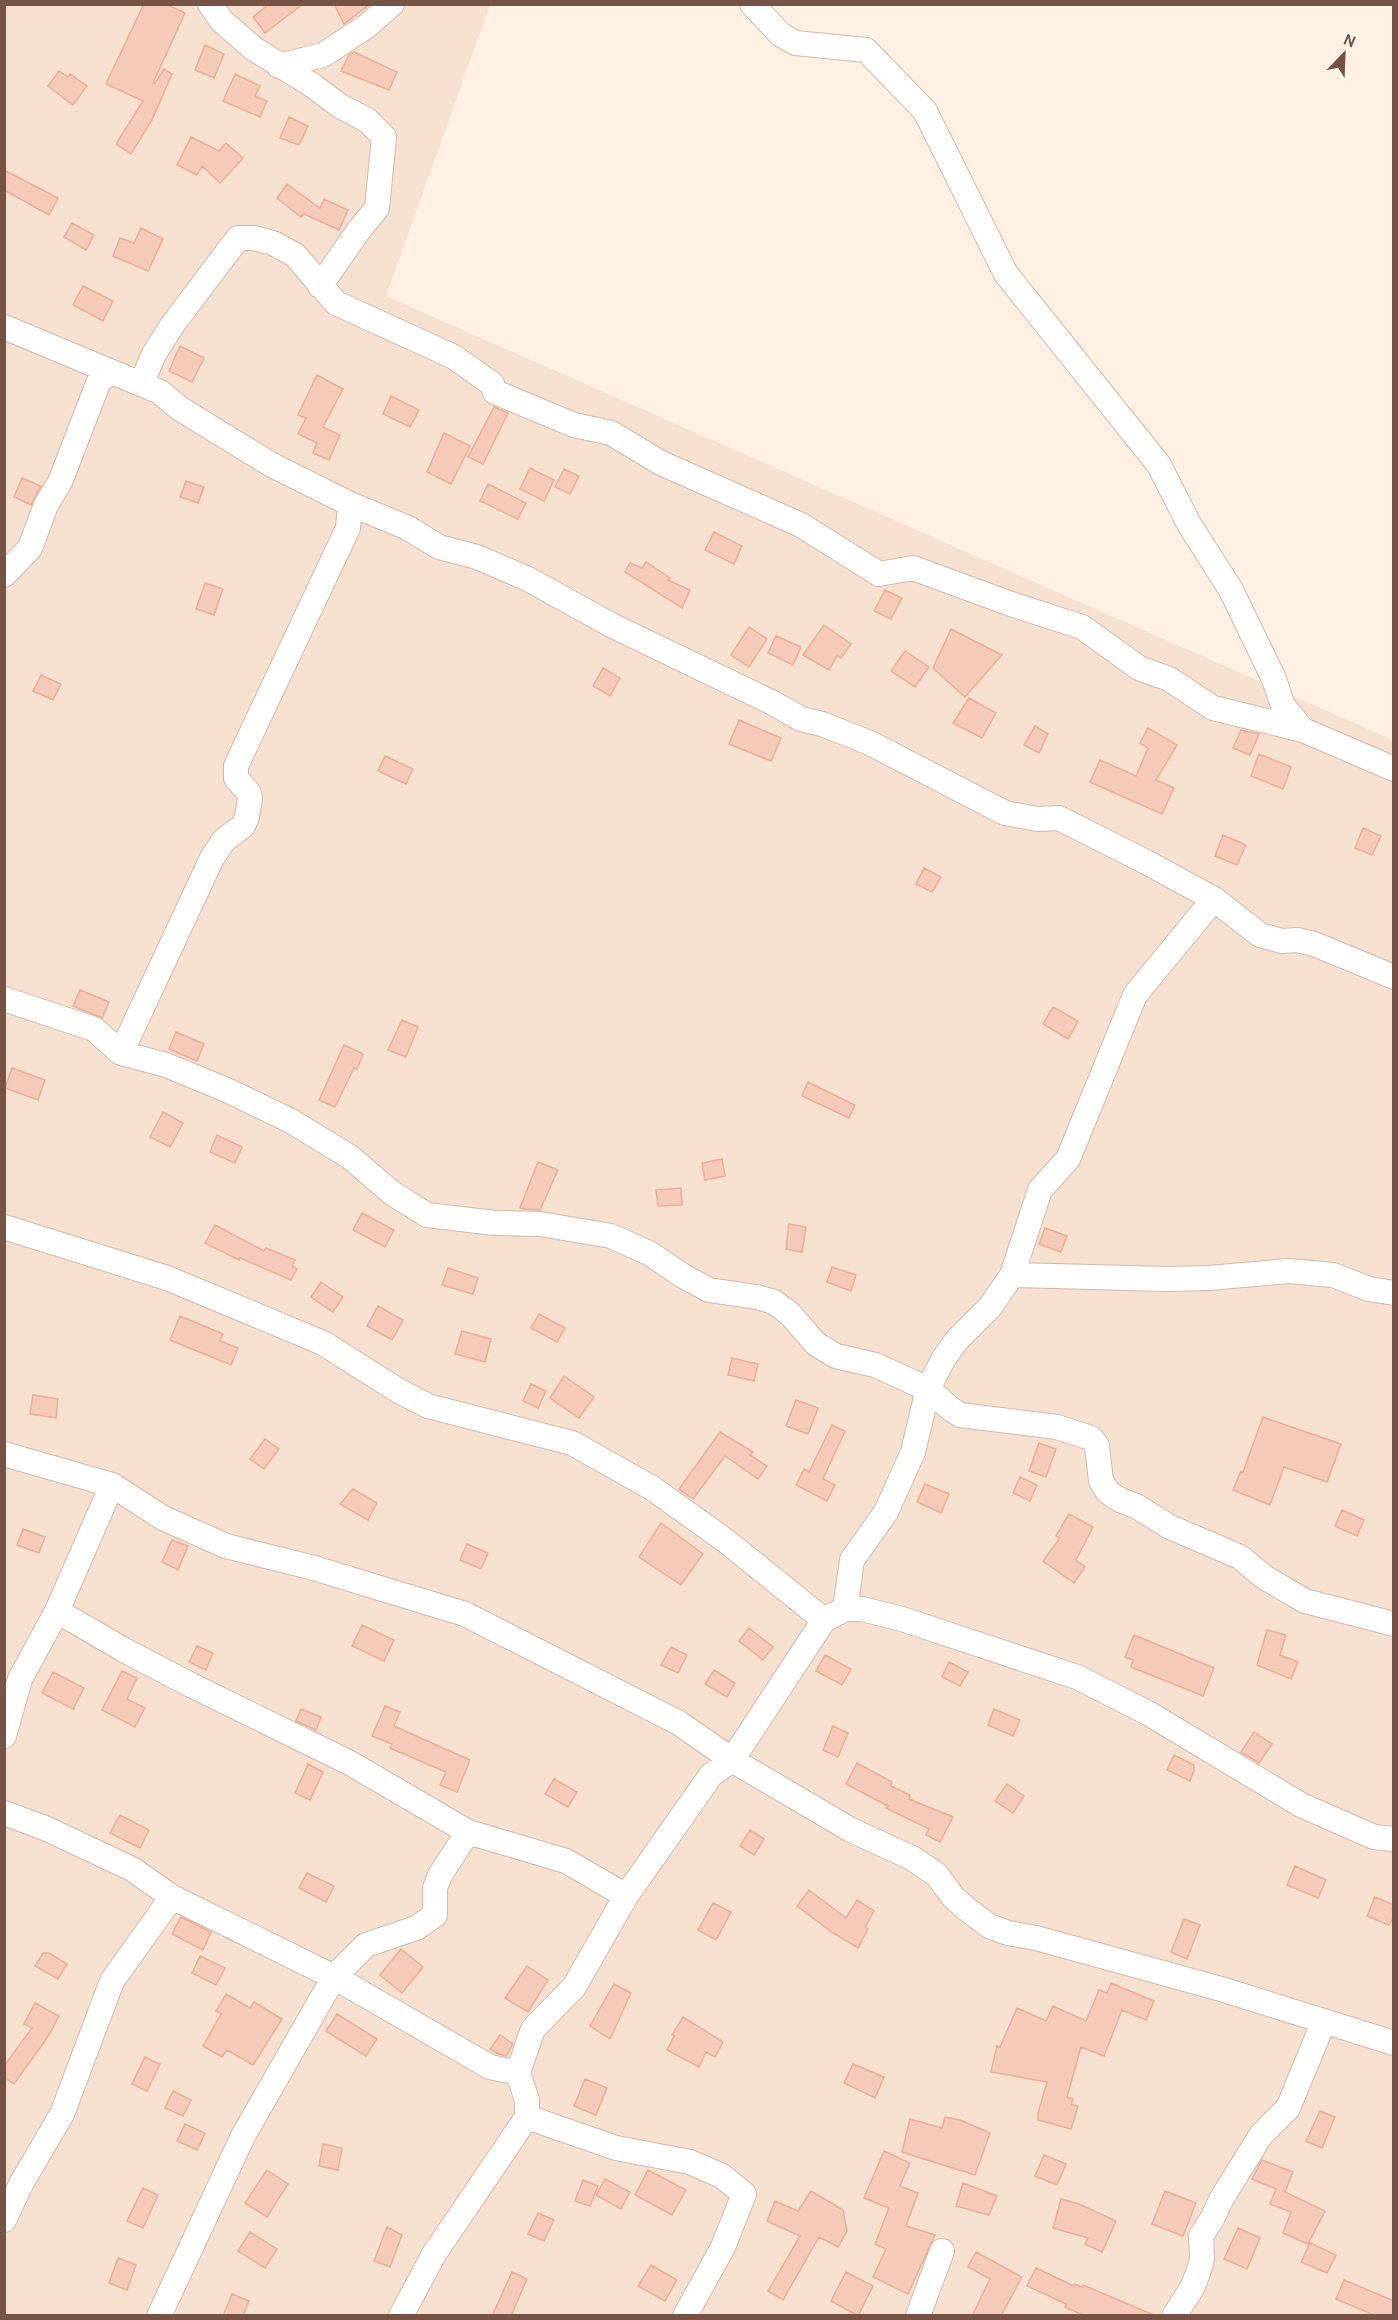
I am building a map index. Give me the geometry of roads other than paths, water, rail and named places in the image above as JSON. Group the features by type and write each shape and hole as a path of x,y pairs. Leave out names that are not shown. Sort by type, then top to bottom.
{"street":[{"path":"210,4 222,21 254,49 312,85 340,106 367,120 384,137 377,208 320,286"},
{"path":"279,66 323,55 367,26 392,4"},
{"path":"752,4 780,34 795,43 866,50 925,111 1006,274 1159,465 1189,524 1231,590 1274,679 1283,706 1303,730"},
{"path":"141,384 154,354 173,324 238,238 254,238 273,243 295,255 336,303 454,357 492,384 495,392 574,425 611,433 661,463 801,525 879,574 913,568 1082,627 1139,669 1169,679 1213,708 1303,730 1394,769"},
{"path":"4,327 160,392 179,408 270,464 350,504 408,528 439,547 477,557 528,579 611,625 801,719 822,724 870,743 1005,813 1038,819 1059,818 1214,899 1260,934 1282,941 1297,939 1314,944 1394,977"},
{"path":"4,575 30,548 46,505 60,482 99,381 112,372"},
{"path":"121,1053 212,858 224,840 243,826 250,798 247,789 236,778 236,766 348,528 350,504"},
{"path":"845,1609 852,1560 886,1512 913,1452 928,1389 944,1358 957,1340 990,1307 1012,1275 1040,1190 1068,1159 1134,995 1214,899"},
{"path":"4,999 94,1029 121,1053 166,1065 230,1091 291,1121 350,1157 392,1193 428,1215 495,1223 540,1224 611,1236 649,1253 682,1276 709,1290 757,1297 774,1302 790,1314 816,1344 836,1356 870,1362 928,1389 960,1414 1057,1427 1090,1438 1096,1443 1101,1481 1108,1492 1120,1500 1136,1506 1170,1527 1240,1557 1264,1577 1305,1601 1394,1624"},
{"path":"4,1227 167,1278 323,1343 399,1391 428,1406 572,1443 652,1488 726,1541 824,1620"},
{"path":"1012,1275 1167,1279 1289,1271 1333,1275 1369,1289 1394,1293"},
{"path":"4,1454 112,1485 163,1518 226,1546 315,1568 465,1614 679,1723 732,1760 850,1830 912,1858 937,1875 953,1897 989,1926 1221,1989 1394,2043"},
{"path":"4,1736 20,1679 57,1611 112,1485"},
{"path":"401,2316 434,2254 526,2117 527,2100 518,2073 533,2029 574,1987 626,1896 711,1775 732,1760 824,1620 845,1609 902,1618 1077,1677 1148,1713 1301,1805 1374,1837 1394,1839"},
{"path":"57,1611 163,1670 350,1763 468,1832 566,1861 626,1896"},
{"path":"4,1813 45,1828 132,1869 172,1897 333,1977 490,2067 518,2073"},
{"path":"159,2316 243,2136 333,1977 366,1945 416,1928 435,1915 435,1888 440,1875 468,1832"},
{"path":"4,2220 22,2182 63,2114 112,1981 172,1897"},
{"path":"1174,2316 1192,2288 1198,2273 1202,2259 1201,2236 1260,2136 1288,2108 1324,2021"},
{"path":"526,2117 616,2148 690,2162 722,2176 744,2194 723,2247 685,2316"},
{"path":"918,2316 942,2251"}]}
